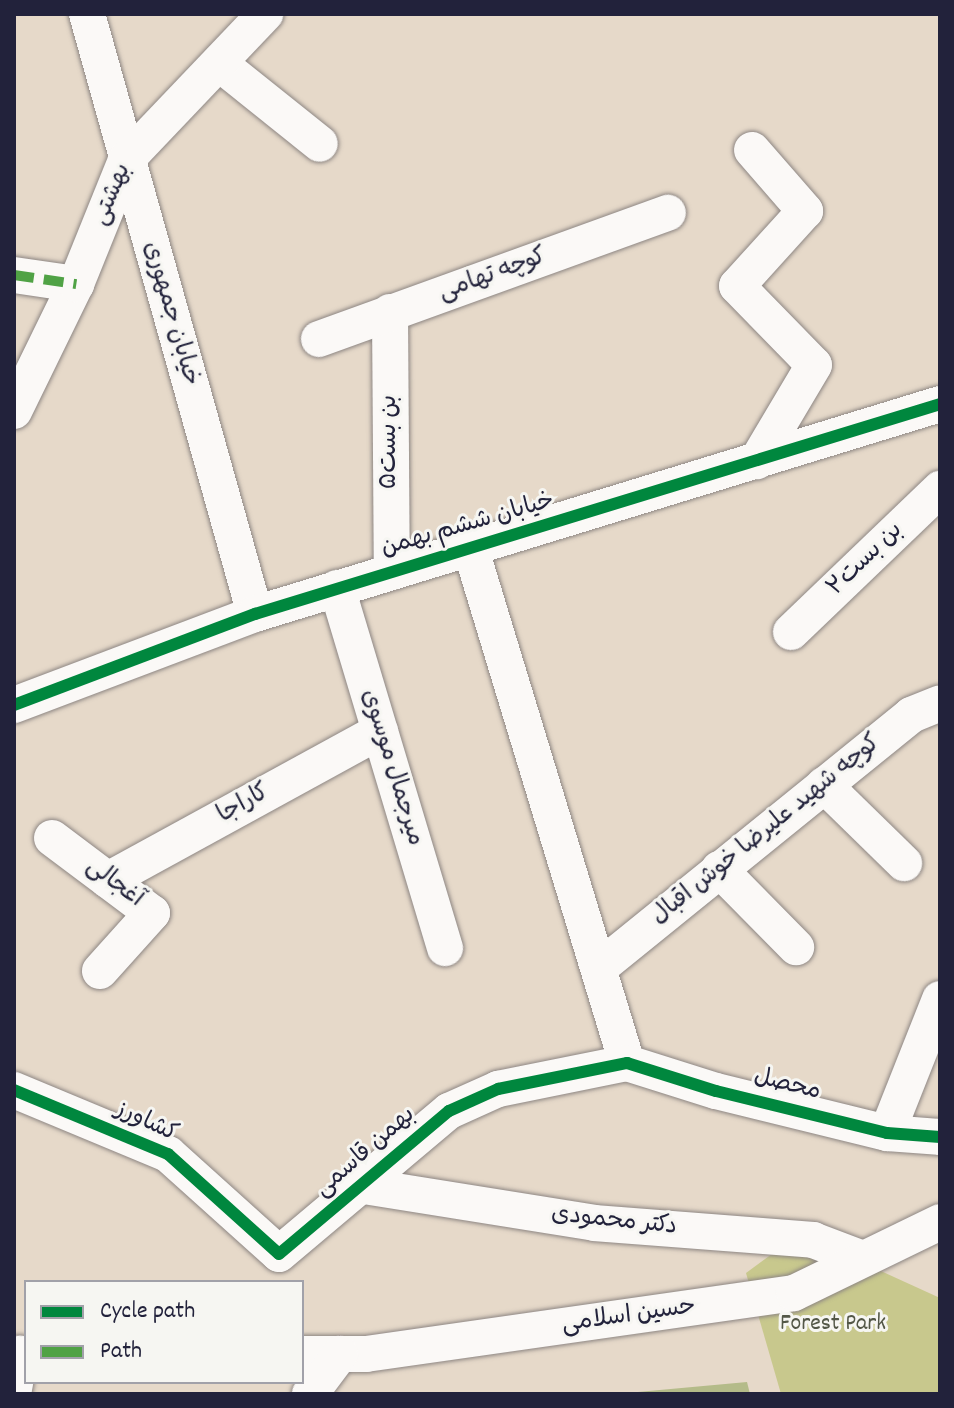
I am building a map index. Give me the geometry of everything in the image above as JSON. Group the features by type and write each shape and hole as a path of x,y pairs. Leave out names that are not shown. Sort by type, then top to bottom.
{"street":[{"name":"خیابان جمهوری","path":"87,14 255,614"},
{"name":"بهشتی","path":"14,411 76,284 126,160 265,14"},
{"path":"219,63 320,144"},
{"path":"752,150 805,211 737,286 814,365 757,461"},
{"name":"کوچه تهامی","path":"319,339 668,213"},
{"path":"14,275 76,284"},
{"name":"بن بست۵","path":"390,312 392,572"},
{"name":"خیابان ششم بهمن","path":"14,705 255,614 940,404"},
{"name":"بن بست۲","path":"791,632 940,489"},
{"path":"471,550 627,1063"},
{"name":"میرجمال موسوی","path":"337,588 445,948"},
{"name":"کوچه شهید علیرضا خوش اقبال","path":"599,968 911,715 940,703"},
{"name":"کاراجا","path":"108,880 380,731"},
{"path":"824,785 904,863"},
{"name":"آغجالی","path":"52,838 152,913 100,971"},
{"path":"719,869 796,947"},
{"path":"887,1133 940,999"},
{"name":"محصل","path":"627,1063 716,1091 887,1133 940,1137"},
{"name":"بهمن قاسمی","path":"279,1254 364,1186 406,1143 449,1111 498,1089 627,1063"},
{"name":"کشاورز","path":"14,1090 168,1154 279,1254"},
{"name":"دکتر محمودی","path":"364,1186 594,1223 813,1240 863,1259"},
{"name":"حسین اسلامی","path":"304,1354 340,1354 794,1293 940,1222"},
{"path":"310,1394 340,1354"}],"green space":[{"name":"Forest Park","path":"813,1240 940,1298 940,1394 781,1394 746,1273 787,1243"},
{"path":"747,1382 750,1394 616,1394"}],"marked path":[{"path":"14,275 76,284"}],"cycle path":[{"path":"14,705 255,614 940,404"},
{"path":"14,1090 168,1154 279,1254 449,1111 498,1089 627,1063 716,1091 887,1133 940,1137"}]}
